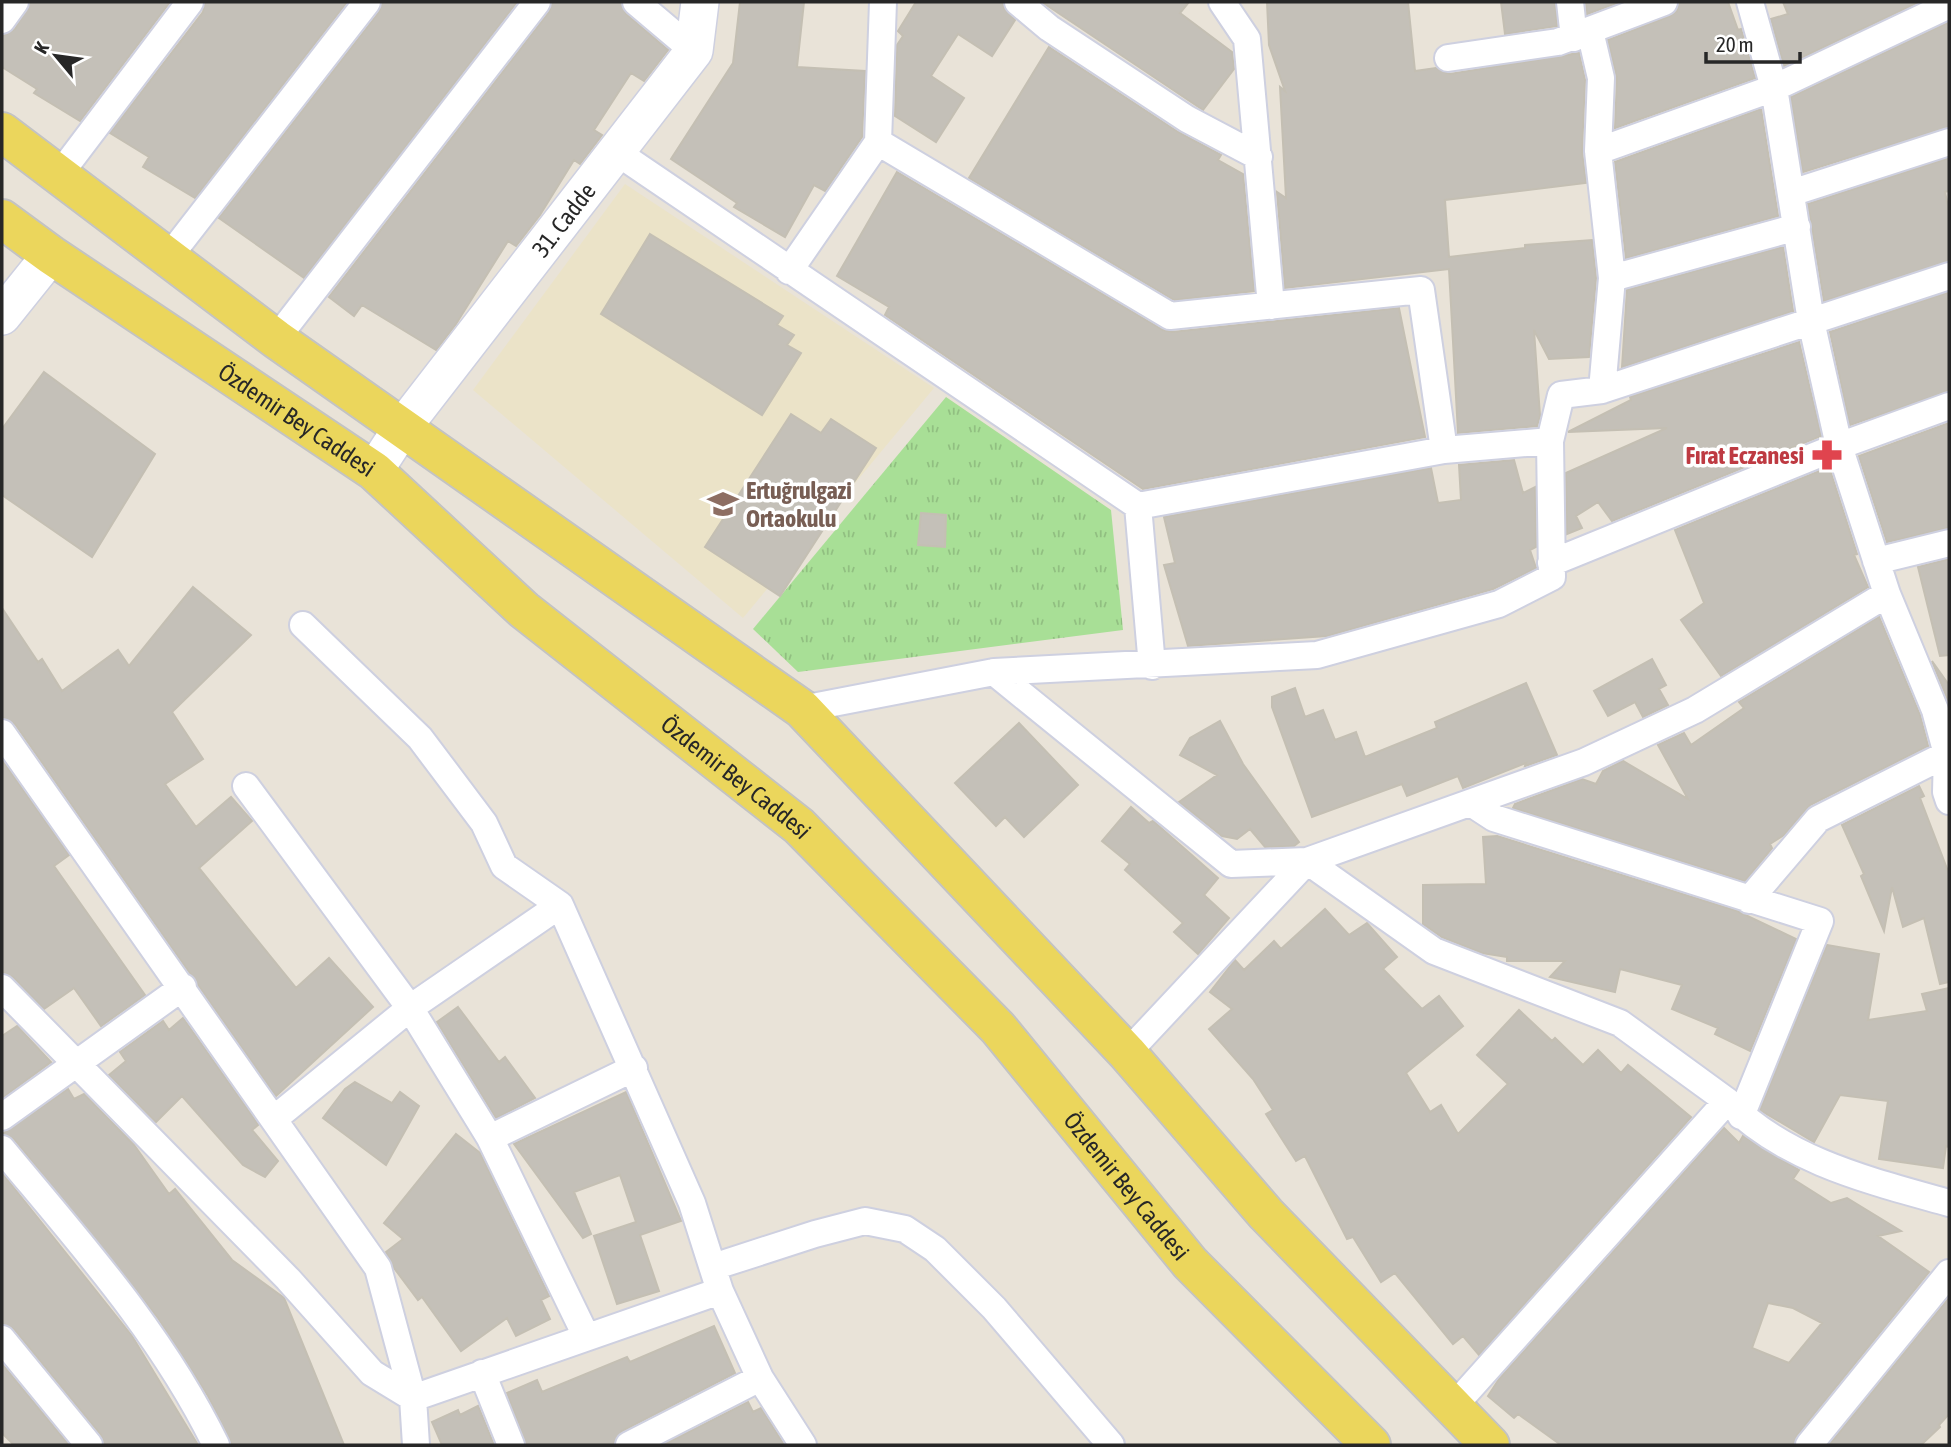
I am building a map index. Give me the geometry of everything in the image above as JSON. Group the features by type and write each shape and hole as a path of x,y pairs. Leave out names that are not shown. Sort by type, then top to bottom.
{"main road":[{"path":"2,132 276,339 802,709 1127,1053 1266,1214 1490,1445"},
{"name":"Özdemir Bey Caddesi","path":"2,219 51,255 373,471 523,610 799,826 998,1028 1190,1263 1371,1445"}],"street":[{"path":"2,20 15,2"},
{"path":"59,174 190,2"},
{"path":"168,258 367,2"},
{"path":"276,339 537,2"},
{"path":"636,2 694,51"},
{"path":"694,51 700,2"},
{"path":"789,271 878,142 883,2"},
{"path":"1018,2 1049,28 1187,119 1259,157"},
{"path":"1222,2 1247,39 1271,306"},
{"path":"1570,2 1601,78 1598,151 1612,278 1602,390"},
{"path":"1448,58 1582,35 1664,2"},
{"path":"1750,2 1774,88 1811,321 1839,446 1887,594 1935,709 1947,754 1948,794"},
{"path":"1598,151 1774,88 1949,5"},
{"name":"31. Cadde","path":"373,471 402,428 694,51"},
{"path":"878,142 1170,316 1421,290 1444,450"},
{"path":"1791,193 1949,142"},
{"path":"615,151 1138,506 1444,450 1550,441"},
{"path":"1612,278 1797,227"},
{"path":"2,316 51,255"},
{"path":"802,709 994,672 1152,666 1317,655 1499,604 1552,577 1550,441 1562,395 1602,390 1949,276"},
{"path":"1551,563 1839,446 1949,406"},
{"path":"1138,506 1152,666"},
{"path":"1876,561 1949,542"},
{"path":"994,672 1231,864 1307,861 1584,762 1695,710 1887,594"},
{"path":"303,625 420,738 484,823 504,866 559,905 604,1008 635,1068 692,1203 716,1279 760,1378 803,1445"},
{"path":"2,733 378,1268 413,1398 416,1445"},
{"path":"1749,900 1818,819 1947,754"},
{"path":"246,786 410,1008 490,1138 586,1336"},
{"path":"1453,1407 1734,1109 1820,921 1494,818 1471,803"},
{"path":"1127,1053 1307,861"},
{"path":"1307,861 1434,951 1620,1023 1734,1109 1802,1156 1949,1203"},
{"path":"274,1119 410,1008 559,905"},
{"path":"2,1117 183,987"},
{"path":"2,988 288,1279 372,1373 413,1398"},
{"path":"490,1138 635,1068"},
{"path":"2,1149 126,1299 191,1394 216,1445"},
{"path":"413,1398 586,1336 815,1234 865,1222 905,1229 935,1249 995,1308 1111,1445"},
{"path":"1809,1445 1949,1273"},
{"path":"2,1339 89,1445"},
{"path":"482,1373 511,1445"},
{"path":"629,1445 660,1439 760,1378"}],"shaded area":[{"name":"Ertuğrulgazi Ortaokulu","path":"625,184 934,388 743,618 473,390"}],"green space":[{"path":"946,397 1111,510 1123,630 798,672 753,629"}],"building":[{"path":"30,2 170,2 80,121 34,93 37,89 2,67 2,36 15,29"},
{"path":"205,2 347,2 195,198 143,167 149,157 110,133 203,12"},
{"path":"382,2 517,2 304,278 219,218 379,12"},
{"path":"552,2 621,2 626,14 668,50 644,81 631,73 594,130 602,135 580,164 574,160 540,215 516,246 508,241 456,324 436,350 362,305 354,316 329,297 549,12"},
{"path":"740,2 804,2 797,67 865,71 862,137 825,191 814,185 785,237 734,207 737,203 671,159 733,63"},
{"path":"916,2 1003,2 1004,8 1015,20 992,56 958,34 931,76 964,98 936,142 895,116 897,45 903,36 898,31"},
{"path":"1042,2 1189,2 1180,13 1232,52 1234,69 1203,110"},
{"path":"1267,2 1408,2 1415,71 1436,68 1450,74 1579,53 1585,80 1582,151 1586,183 1445,200 1449,257 1525,248 1525,245 1592,240 1596,278 1589,357 1549,359 1534,330 1540,416 1537,426 1458,433 1449,269 1285,288 1277,192 1286,198 1280,87 1285,91 1269,45"},
{"path":"1501,2 1555,2 1557,26 1505,34"},
{"path":"1586,2 1620,2 1587,14"},
{"path":"1679,2 1728,2 1738,30 1741,29 1755,78 1615,128 1617,78 1608,40 1670,16 1677,11"},
{"path":"1783,2 1919,2 1784,66 1771,19 1788,14"},
{"path":"1949,22 1949,127 1803,172 1791,97"},
{"path":"1049,47 1178,132 1221,155 1218,160 1243,174 1254,291 1174,300 969,178"},
{"path":"1761,109 1778,216 1626,258 1615,162"},
{"path":"1949,158 1949,191 1945,192 1949,211 1949,261 1824,301 1808,204"},
{"path":"897,172 1163,330 1172,332 1399,308 1425,437 1143,489 885,315 889,307 837,276"},
{"path":"650,234 783,316 777,325 794,335 787,345 801,353 762,415 601,314"},
{"path":"1783,247 1793,311 1622,367 1627,290"},
{"path":"1949,292 1949,391 1850,425 1830,332"},
{"path":"1799,342 1821,436 1612,521 1598,502 1576,516 1582,528 1567,534 1566,473 1667,428 1568,432 1631,400 1630,397"},
{"path":"44,372 155,454 92,557 2,495 2,429"},
{"path":"791,414 821,433 831,419 876,448 780,596 705,547"},
{"path":"1949,423 1949,528 1887,542 1859,456"},
{"path":"1514,460 1523,493 1535,487 1536,547 1530,550 1536,568 1493,589 1327,636 1188,646 1164,565 1175,563 1164,517 1431,468 1438,503 1461,500 1459,465"},
{"path":"1829,467 1857,554 1854,555 1868,587 1721,676 1681,620 1704,603 1675,530"},
{"path":"921,513 946,515 945,547 918,545"},
{"path":"1949,559 1949,655 1940,656 1918,567"},
{"path":"193,587 251,635 172,712 203,759 165,784 196,827 231,797 252,821 199,868 296,988 329,958 373,1007 276,1096 15,724 2,717 2,608 38,662 42,659 62,691 118,650 129,666"},
{"path":"1879,617 1920,715 1928,746 1810,805 1784,835 1770,844 1772,848 1745,881 1513,808 1515,804 1582,779 1596,784 1603,771 1623,761 1688,799 1658,745 1684,733 1691,745 1744,708 1739,702"},
{"path":"1652,659 1666,685 1659,689 1668,705 1643,717 1635,702 1608,716 1594,691"},
{"path":"1932,661 1949,685 1949,703"},
{"path":"1526,683 1557,755 1525,766 1526,763 1463,788 1458,776 1407,796 1402,784 1312,817 1272,707 1272,697 1295,688 1305,717 1323,710 1335,740 1356,732 1365,757 1437,728 1435,722"},
{"path":"1220,721 1243,764 1299,842 1294,846 1265,847 1250,829 1237,839 1222,836 1179,802 1217,775 1180,755 1190,738"},
{"path":"1019,723 1078,785 1024,837 1005,817 996,826 955,783"},
{"path":"2,760 69,855 54,866 145,995 101,1026 74,988 44,1009 13,977 2,972"},
{"path":"1919,786 1924,796 1920,798 1949,874 1949,982 1940,984 1924,918 1903,927 1892,887 1884,931 1861,876 1864,874 1842,825"},
{"path":"1131,807 1149,823 1153,821 1218,878 1204,895 1229,918 1198,954 1174,932 1183,923 1125,870 1130,864 1102,841"},
{"path":"1497,836 1737,911 1796,939 1750,1051 1715,1034 1718,1028 1672,1009 1682,985 1620,969 1615,992 1550,977 1565,961 1507,961 1507,957 1482,953 1442,937 1423,924 1423,885 1486,884 1483,837"},
{"path":"1325,909 1349,935 1367,923 1397,957 1383,969 1422,1009 1439,996 1463,1026 1406,1073 1430,1112 1441,1105 1458,1134 1508,1084 1477,1055 1519,1010 1552,1041 1555,1038 1583,1065 1598,1050 1621,1073 1628,1065 1691,1117 1479,1355 1463,1336 1453,1344 1395,1273 1381,1282 1353,1237 1347,1239 1305,1156 1296,1161 1266,1114 1273,1110 1253,1079 1209,1029 1232,1009 1210,992 1235,960 1244,970 1274,941 1281,949"},
{"path":"1827,945 1879,954 1868,1020 1927,1011 1922,994 1949,988 1949,1147 1946,1146 1943,1168 1879,1159 1888,1101 1840,1095 1814,1142 1760,1110"},
{"path":"458,1007 499,1062 505,1057 535,1098 496,1118 437,1022"},
{"path":"183,1018 258,1125 252,1130 278,1161 265,1177 243,1165 182,1096 156,1122 109,1075 126,1061 120,1052 163,1021 169,1030"},
{"path":"17,1026 51,1062 2,1098 2,1036"},
{"path":"355,1082 392,1103 400,1092 419,1106 386,1165 323,1118 345,1089"},
{"path":"68,1089 74,1099 84,1094 134,1145 169,1194 175,1189 232,1260 284,1298 344,1445 232,1445 208,1396 158,1318 14,1139 2,1134"},
{"path":"626,1092 681,1221 640,1235 659,1291 617,1304 594,1236 636,1222 620,1175 574,1192 591,1234 583,1238 514,1144"},
{"path":"1724,1128 1739,1143 1743,1136 1799,1170 1793,1179 1831,1203 1847,1198 1901,1231 1878,1236 1929,1272 1797,1435 1794,1445 1561,1445 1518,1414 1514,1418 1488,1396 1499,1379","holes":["1768,1303 1793,1308 1822,1323 1789,1363 1752,1348"]},
{"path":"456,1134 480,1153 549,1296 541,1300 550,1319 516,1336 507,1318 461,1351 422,1297 418,1300 394,1268 386,1252 403,1239 384,1223"},
{"path":"2,1173 132,1336 198,1445 104,1445 101,1435 14,1329 2,1324"},
{"path":"1949,1298 1949,1414 1940,1427 1921,1445 1829,1445"},
{"path":"714,1326 735,1373 622,1431 613,1445 526,1445 507,1393 537,1380 542,1392 627,1357 630,1362"},
{"path":"2,1364 69,1445 14,1445 2,1433"},
{"path":"748,1402 753,1412 761,1408 784,1445 663,1445"},
{"path":"478,1406 494,1445 442,1445 432,1422 458,1410 460,1415"}],"place":[{"name":"Fırat Eczanesi","path":"1827,455"},
{"name":"Ertuğrulgazi Ortaokulu","path":"723,504"}]}
